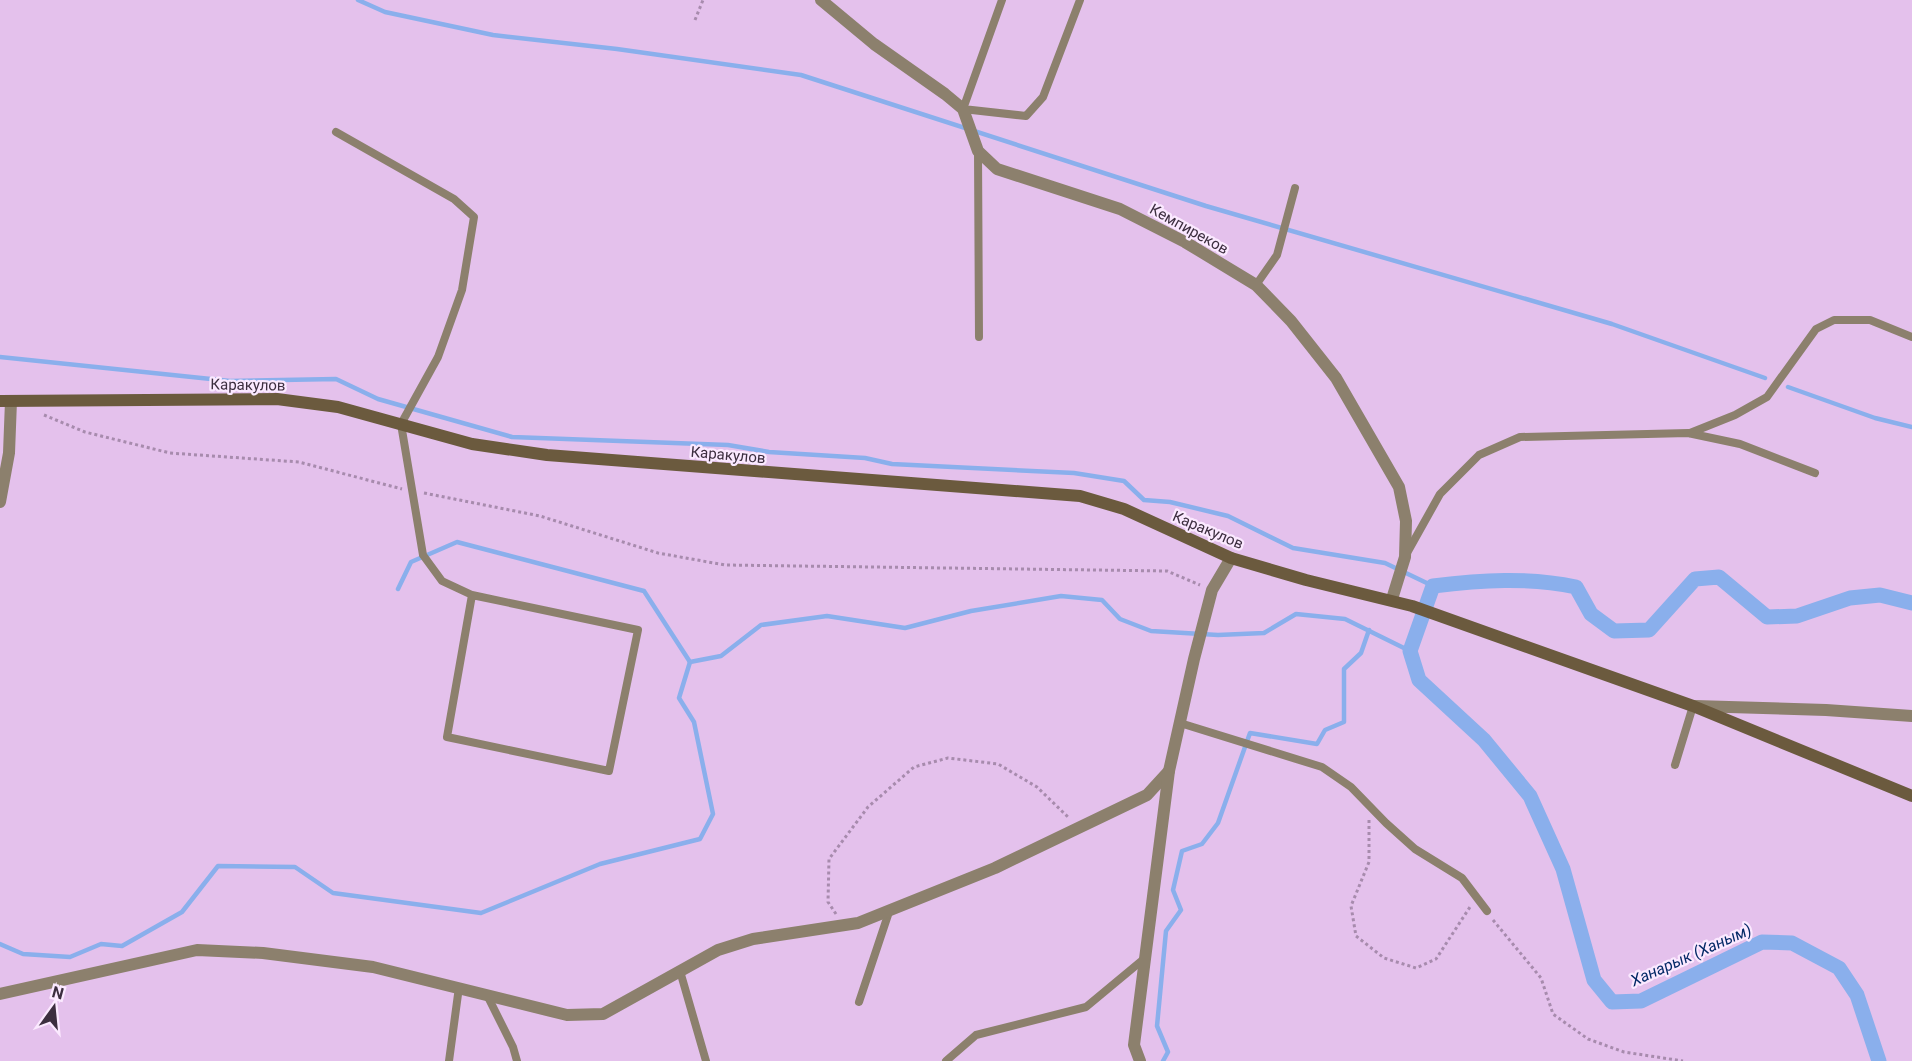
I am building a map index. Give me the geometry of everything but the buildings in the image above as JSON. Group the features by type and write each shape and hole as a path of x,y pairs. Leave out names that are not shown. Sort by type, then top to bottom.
{"main road":[{"name":"Каракулов","path":"6,401 277,399 338,407 472,444 547,455 1080,496 1124,509 1231,558 1306,580 1392,599 1694,706 1912,796"}],"street":[{"path":"821,0 874,44 945,94 964,113"},
{"name":"Кемпиреков","path":"964,113 977,146 997,169 1120,209 1185,242 1256,285 1291,321 1336,378 1399,487 1406,521 1405,557 1392,599"},
{"path":"0,502 9,453 6,401"},
{"path":"1140,1061 1134,1045 1169,771 1212,590 1231,558"},
{"path":"1694,706 1826,710 1912,716"},
{"path":"0,994 197,950 263,953 372,967 486,993 567,1015 603,1014 718,950 753,939 858,923 995,868 1147,795 1169,771"}],"lane":[{"path":"1002,0 964,113 1026,116 1043,97 1080,0"},
{"path":"336,132 454,200 474,218 462,290 438,357 401,424 423,555 442,581 472,595 638,630 609,771 447,737 472,595"},
{"path":"977,146 979,337"},
{"path":"1256,285 1277,255 1295,188"},
{"path":"1688,433 1735,415 1767,397 1816,329 1834,320 1870,320 1912,338"},
{"path":"1405,557 1440,494 1479,454 1520,437 1688,433 1740,444 1815,473"},
{"path":"1674,765 1694,706"},
{"path":"1180,723 1322,767 1351,787 1415,849 1461,878 1487,911"},
{"path":"859,1002 890,909"},
{"path":"946,1061 976,1035 1086,1007 1145,958"},
{"path":"680,971 706,1061"},
{"path":"449,1061 459,987"},
{"path":"486,993 513,1047 517,1061"}],"path":[{"path":"694,20 703,0"},
{"path":"43,414 85,432 170,453 299,462 412,491 540,516 658,553 725,566 1167,571 1212,590"},
{"path":"844,925 828,902 829,859 868,807 914,767 948,758 998,764 1037,787 1079,828"},
{"path":"1369,806 1368,862 1351,906 1356,936 1384,958 1416,968 1436,959 1476,897"},
{"path":"1487,911 1541,978 1553,1014 1588,1039 1624,1052 1683,1061"}],"waterway":[{"path":"358,0 385,12 493,35 617,49 801,75 1206,206 1612,324 1765,378"},
{"path":"0,357 230,381 336,379 378,399 512,437 728,445 769,452 865,458 892,464 1074,473 1124,481 1144,500 1170,502 1228,516 1293,548 1385,563 1433,586"},
{"path":"1788,387 1875,418 1912,427"},
{"path":"398,589 411,562 457,542 644,591 690,662 721,656 761,625 827,616 905,628 971,611 1061,596 1102,600 1120,619 1151,631 1218,635 1264,633 1296,614 1345,619 1410,651"},
{"name":"Ханарык (Ханым)","path":"1879,1061 1857,995 1839,968 1792,943 1762,942 1641,1001 1612,1002 1594,980 1563,869 1530,796 1484,740 1419,680 1410,651 1433,586 1451,584 1522,581 1576,587 1591,614 1614,631 1649,630 1695,579 1719,577 1767,617 1797,616 1850,598 1880,595 1912,603"},
{"path":"1163,1061 1168,1052 1157,1026 1166,931 1181,910 1173,890 1182,851 1202,844 1218,823 1250,733 1317,744 1325,730 1344,722 1344,669 1361,653 1369,630"},
{"path":"0,944 23,954 70,957 101,944 122,946 182,912 218,866 295,867 333,893 481,913 600,864 700,839 713,814 694,722 679,698 690,662"}]}
